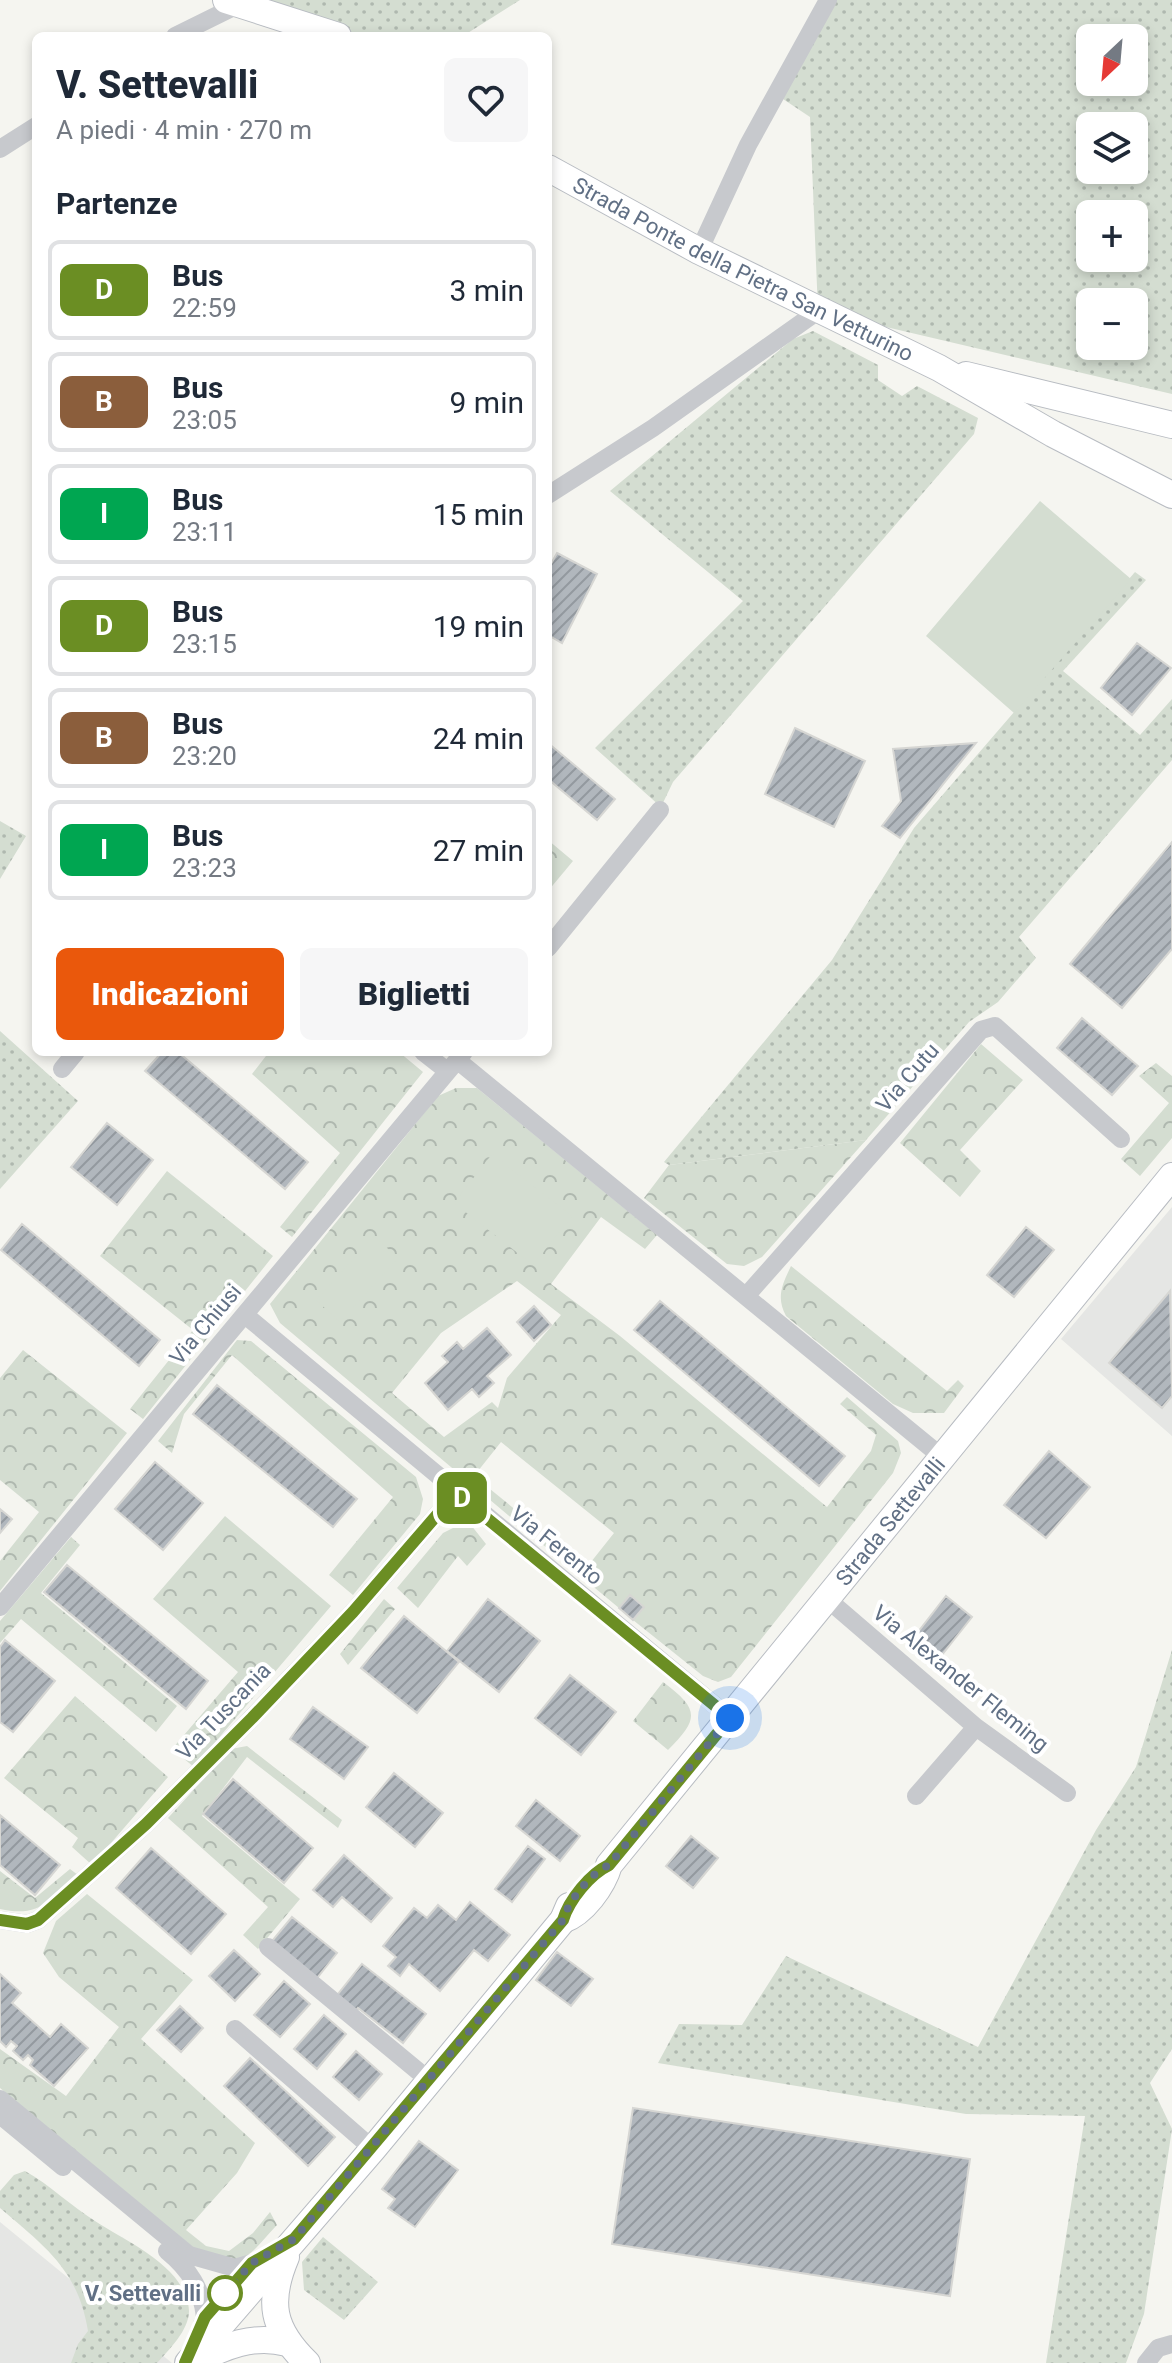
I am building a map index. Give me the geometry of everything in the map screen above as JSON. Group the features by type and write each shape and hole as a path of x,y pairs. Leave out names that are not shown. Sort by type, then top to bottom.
{"main road":[{"path":"234,2 326,32"},
{"name":"Strada Ponte della Pietra San Vetturino","path":"552,170 699,251 939,368 1053,434 1172,495"},
{"name":"Strada Ponte della Pietra San Vetturino","path":"939,368 1172,425"},
{"name":"Strada Settevalli","path":"186,2363 430,2081 563,1920 566,1909 598,1870 609,1865 1172,1176"},
{"path":"286,2353 279,2331 274,2293 294,2239"},
{"path":"194,2363 213,2352 241,2343 286,2353 307,2363"}],"street":[{"path":"699,251 748,145 828,0"},
{"path":"182,32 234,2"},
{"path":"0,149 32,129"},
{"path":"552,492 653,428 818,311"},
{"path":"552,943 660,810"},
{"name":"Via Cutu","path":"747,1295 981,1030 995,1026 1121,1139"},
{"path":"62,1069 73,1056"},
{"path":"456,1061 747,1295 942,1457"},
{"name":"Via Chiusi","path":"0,1607 456,1061"},
{"name":"Via Ferento","path":"245,1315 730,1718"},
{"name":"Via Tuscania","path":"0,1920 27,1924 38,1920 146,1824 353,1612 456,1493"},
{"name":"Via Alexander Fleming","path":"826,1598 976,1727 1067,1793"},
{"path":"916,1796 976,1727"},
{"path":"268,1947 430,2081"},
{"path":"235,2029 373,2149"},
{"path":"0,2099 189,2255 235,2268 252,2263"},
{"path":"0,2115 181,2262 203,2300 205,2317"},
{"name":"Strada Settevalli","path":"186,2363 205,2317 252,2263 294,2239"},
{"path":"1146,2363 1158,2348 1172,2344"}],"shaded area":[{"path":"1172,1207 1172,1436 1061,1339"},
{"path":"0,2222 172,2363 0,2363"}],"green space":[{"path":"226,0 520,0 469,32 294,32"},
{"path":"828,0 1172,0 1172,394 818,311 810,117 783,99"},
{"path":"813,331 878,365 878,380 902,396 917,386 978,418 974,434 673,782 661,807 595,748 743,601 610,491 793,339"},
{"path":"1040,501 1131,579 1014,713 926,636"},
{"path":"1135,572 1146,580 1063,671 1140,735 1172,699 1172,760 1019,937 1036,958 998,1002 969,1022 866,1140 669,1165 664,1162 832,960 914,828"},
{"path":"0,821 26,836 0,879"},
{"path":"552,843 573,861 552,886"},
{"path":"0,1031 78,1101 0,1189"},
{"path":"981,1044 1023,1080 960,1150 981,1171 960,1197 900,1143"},
{"path":"266,1056 404,1056 423,1072 292,1237 280,1227 340,1153 252,1074"},
{"path":"1156,1063 1172,1076 1172,1138 1140,1176 1121,1159 1169,1103 1139,1076"},
{"path":"456,1088 477,1088 657,1235 645,1249 601,1217 551,1284 620,1336 827,1507 871,1451 876,1435 840,1404 847,1397 898,1441 901,1453 893,1473 731,1677 718,1682 703,1676 633,1620 644,1607 630,1595 619,1608 542,1544 549,1537 587,1567 614,1533 501,1442 474,1476 528,1520 521,1526 280,1323 270,1304 438,1096","holes":["517,1281 561,1315 507,1378 498,1408 492,1402 444,1437 392,1393 441,1333"]},
{"path":"866,1140 762,1257 744,1266 727,1264 644,1198 669,1165"},
{"path":"492,1154 572,1216 533,1265 454,1203"},
{"path":"167,1171 273,1256 143,1419 130,1409 193,1330 100,1256"},
{"path":"374,1236 398,1258 340,1322 316,1300"},
{"path":"791,1266 947,1391 958,1380 964,1386 944,1413 913,1413 893,1404 786,1316 781,1291"},
{"path":"237,1340 251,1341 416,1477 423,1499 420,1514 353,1595 329,1575 393,1497 232,1355 184,1414 172,1453 158,1441"},
{"path":"23,1350 127,1433 0,1591 0,1561 39,1512 0,1480 0,1378"},
{"path":"225,1516 331,1606 194,1767 172,1749 238,1672 153,1599"},
{"path":"461,1524 471,1525 486,1544 467,1566 458,1556 418,1608 397,1588 443,1533"},
{"path":"71,1537 80,1545 41,1593 177,1706 156,1732 21,1619 0,1643 0,1621"},
{"path":"384,1599 395,1609 348,1665 340,1654"},
{"path":"1172,1650 1172,2049 1150,2083 1172,2129 1144,2314 1126,2363 1046,2363 1085,2116 966,2114 658,2063 679,2024 742,2025 786,1956 978,2047 1096,1830 1136,1767"},
{"path":"663,1682 683,1700 691,1714 686,1730 668,1750 633,1721"},
{"path":"75,1696 168,1777 92,1865 72,1847 78,1838 4,1778"},
{"path":"247,1746 342,1820 338,1828 247,1757 202,1816 300,1899 258,1949 243,1935 268,1907 168,1818 231,1749"},
{"path":"70,1869 78,1875 44,1905 25,1911 0,1909 0,1871 35,1898"},
{"path":"87,1894 193,1980 141,2039 255,2143 237,2173 186,2230 206,2246 229,2251 253,2233 270,2212 277,2225 246,2256 229,2260 202,2255 0,2088 0,2049 66,2096 119,2027 59,1977 43,1953 56,1921"},
{"path":"25,2171 86,2215 153,2257 178,2281 186,2295 188,2318 178,2339 157,2363 71,2363 78,2344 88,2331 76,2291 57,2260 0,2208 0,2191 14,2175"},
{"path":"323,2237 378,2282 344,2320 304,2290 302,2262"}],"building":[{"path":"557,553 597,574 562,643 552,637 552,562"},
{"path":"1137,643 1171,668 1132,715 1101,688"},
{"path":"795,728 865,761 834,827 765,794"},
{"path":"976,743 900,838 882,826 901,801 893,749"},
{"path":"552,746 615,799 597,820 552,782"},
{"path":"1172,842 1172,949 1122,1008 1070,964"},
{"path":"1082,1018 1138,1066 1112,1095 1057,1048"},
{"path":"158,1056 183,1056 308,1162 285,1189 145,1071"},
{"path":"107,1123 153,1160 117,1205 71,1167"},
{"path":"22,1224 160,1340 139,1366 1,1250"},
{"path":"1026,1227 1054,1250 1014,1297 987,1275"},
{"path":"1170,1291 1172,1396 1162,1408 1109,1363"},
{"path":"660,1301 845,1456 819,1486 634,1330"},
{"path":"534,1306 551,1325 534,1341 517,1322"},
{"path":"487,1328 511,1355 487,1376 494,1383 479,1397 472,1389 448,1410 425,1383 448,1362 442,1356 457,1342 463,1349"},
{"path":"217,1385 357,1499 333,1527 193,1414"},
{"path":"1049,1451 1090,1487 1046,1538 1004,1505"},
{"path":"155,1462 203,1503 163,1550 115,1509"},
{"path":"0,1509 12,1519 0,1533"},
{"path":"67,1565 208,1681 186,1709 44,1592"},
{"path":"630,1595 644,1607 633,1620 619,1608"},
{"path":"946,1596 972,1617 937,1661 911,1641"},
{"path":"488,1599 540,1641 499,1692 447,1651"},
{"path":"404,1616 459,1662 417,1713 361,1668"},
{"path":"5,1640 55,1681 13,1732 0,1722 0,1647"},
{"path":"570,1675 616,1712 581,1755 535,1718"},
{"path":"313,1707 368,1747 344,1779 290,1739"},
{"path":"394,1773 443,1813 415,1847 366,1807"},
{"path":"233,1779 313,1848 284,1883 203,1814"},
{"path":"536,1800 580,1836 560,1861 516,1826"},
{"path":"0,1815 60,1865 35,1895 0,1865"},
{"path":"691,1836 718,1858 693,1888 666,1866"},
{"path":"528,1846 545,1859 512,1902 495,1889"},
{"path":"151,1848 226,1914 191,1954 116,1888"},
{"path":"344,1855 392,1898 371,1922 342,1897 333,1907 313,1890"},
{"path":"470,1902 510,1935 488,1961 474,1950 440,1991 409,1964 400,1976 388,1966 396,1957 383,1946 414,1908 427,1918 438,1905 456,1920"},
{"path":"292,1917 337,1953 317,1978 272,1941"},
{"path":"234,1950 260,1974 235,2001 209,1976"},
{"path":"557,1952 593,1979 571,2006 536,1980"},
{"path":"362,1964 426,2014 403,2043 358,2008 353,2014 334,1999"},
{"path":"0,1974 21,1993 12,2003 50,2037 61,2024 88,2048 54,2086 30,2065 33,2060 28,2055 23,2060 13,2051 17,2046 11,2041 6,2047 0,2041"},
{"path":"284,1981 310,2004 280,2037 254,2015"},
{"path":"180,2006 203,2028 181,2052 157,2030"},
{"path":"324,2015 346,2034 317,2069 294,2049"},
{"path":"356,2051 382,2074 359,2100 333,2077"},
{"path":"250,2058 335,2137 308,2166 224,2086"},
{"path":"633,2108 970,2159 950,2296 612,2244"},
{"path":"419,2141 458,2170 415,2227 388,2208 395,2199 382,2189"}],"bus line":[{"name":"D","path":"0,1920 14,1924 38,1920 146,1824 353,1612 456,1493 730,1718 609,1865 598,1870 566,1909 563,1920 373,2149 294,2239 252,2263 205,2317 185,2363"}],"place":[{"name":"V. Settevalli","path":"225,2293"}],"route":[{"path":"225,2293 252,2263 294,2239 481,2021 563,1920 566,1909 598,1870 609,1865 730,1718"}]}
